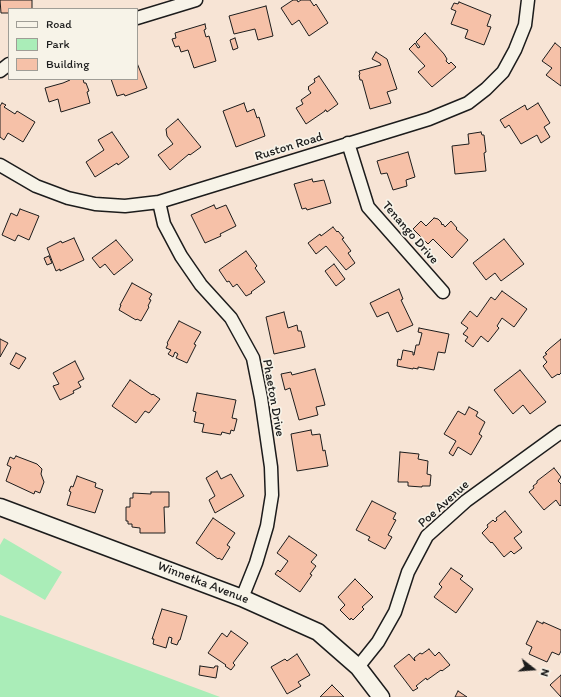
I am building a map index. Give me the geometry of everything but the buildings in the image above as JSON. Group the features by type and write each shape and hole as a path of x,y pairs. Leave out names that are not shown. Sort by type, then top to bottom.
{"main road":[{"name":"Winnetka Avenue","path":"0,508 242,598 318,632 358,667 381,697"}],"street":[{"path":"138,18 196,0"},
{"name":"Ruston Road","path":"0,165 36,186 68,198 95,204 125,206 159,202 446,113 468,103 486,89 502,72 515,50 525,25 528,0"},
{"path":"0,71 8,65"},
{"name":"Tenango Drive","path":"348,143 368,207 443,292"},
{"name":"Phaeton Drive","path":"159,202 164,224 181,256 201,285 231,318 253,358 261,398 271,467 272,495 267,526 256,563 242,598"},
{"name":"Poe Avenue","path":"358,667 378,642 395,612 408,572 427,536 466,501 561,432"}],"green space":[{"path":"4,538 62,572 45,600 0,574 0,545"},
{"path":"0,615 56,636 220,697 0,697"}]}
